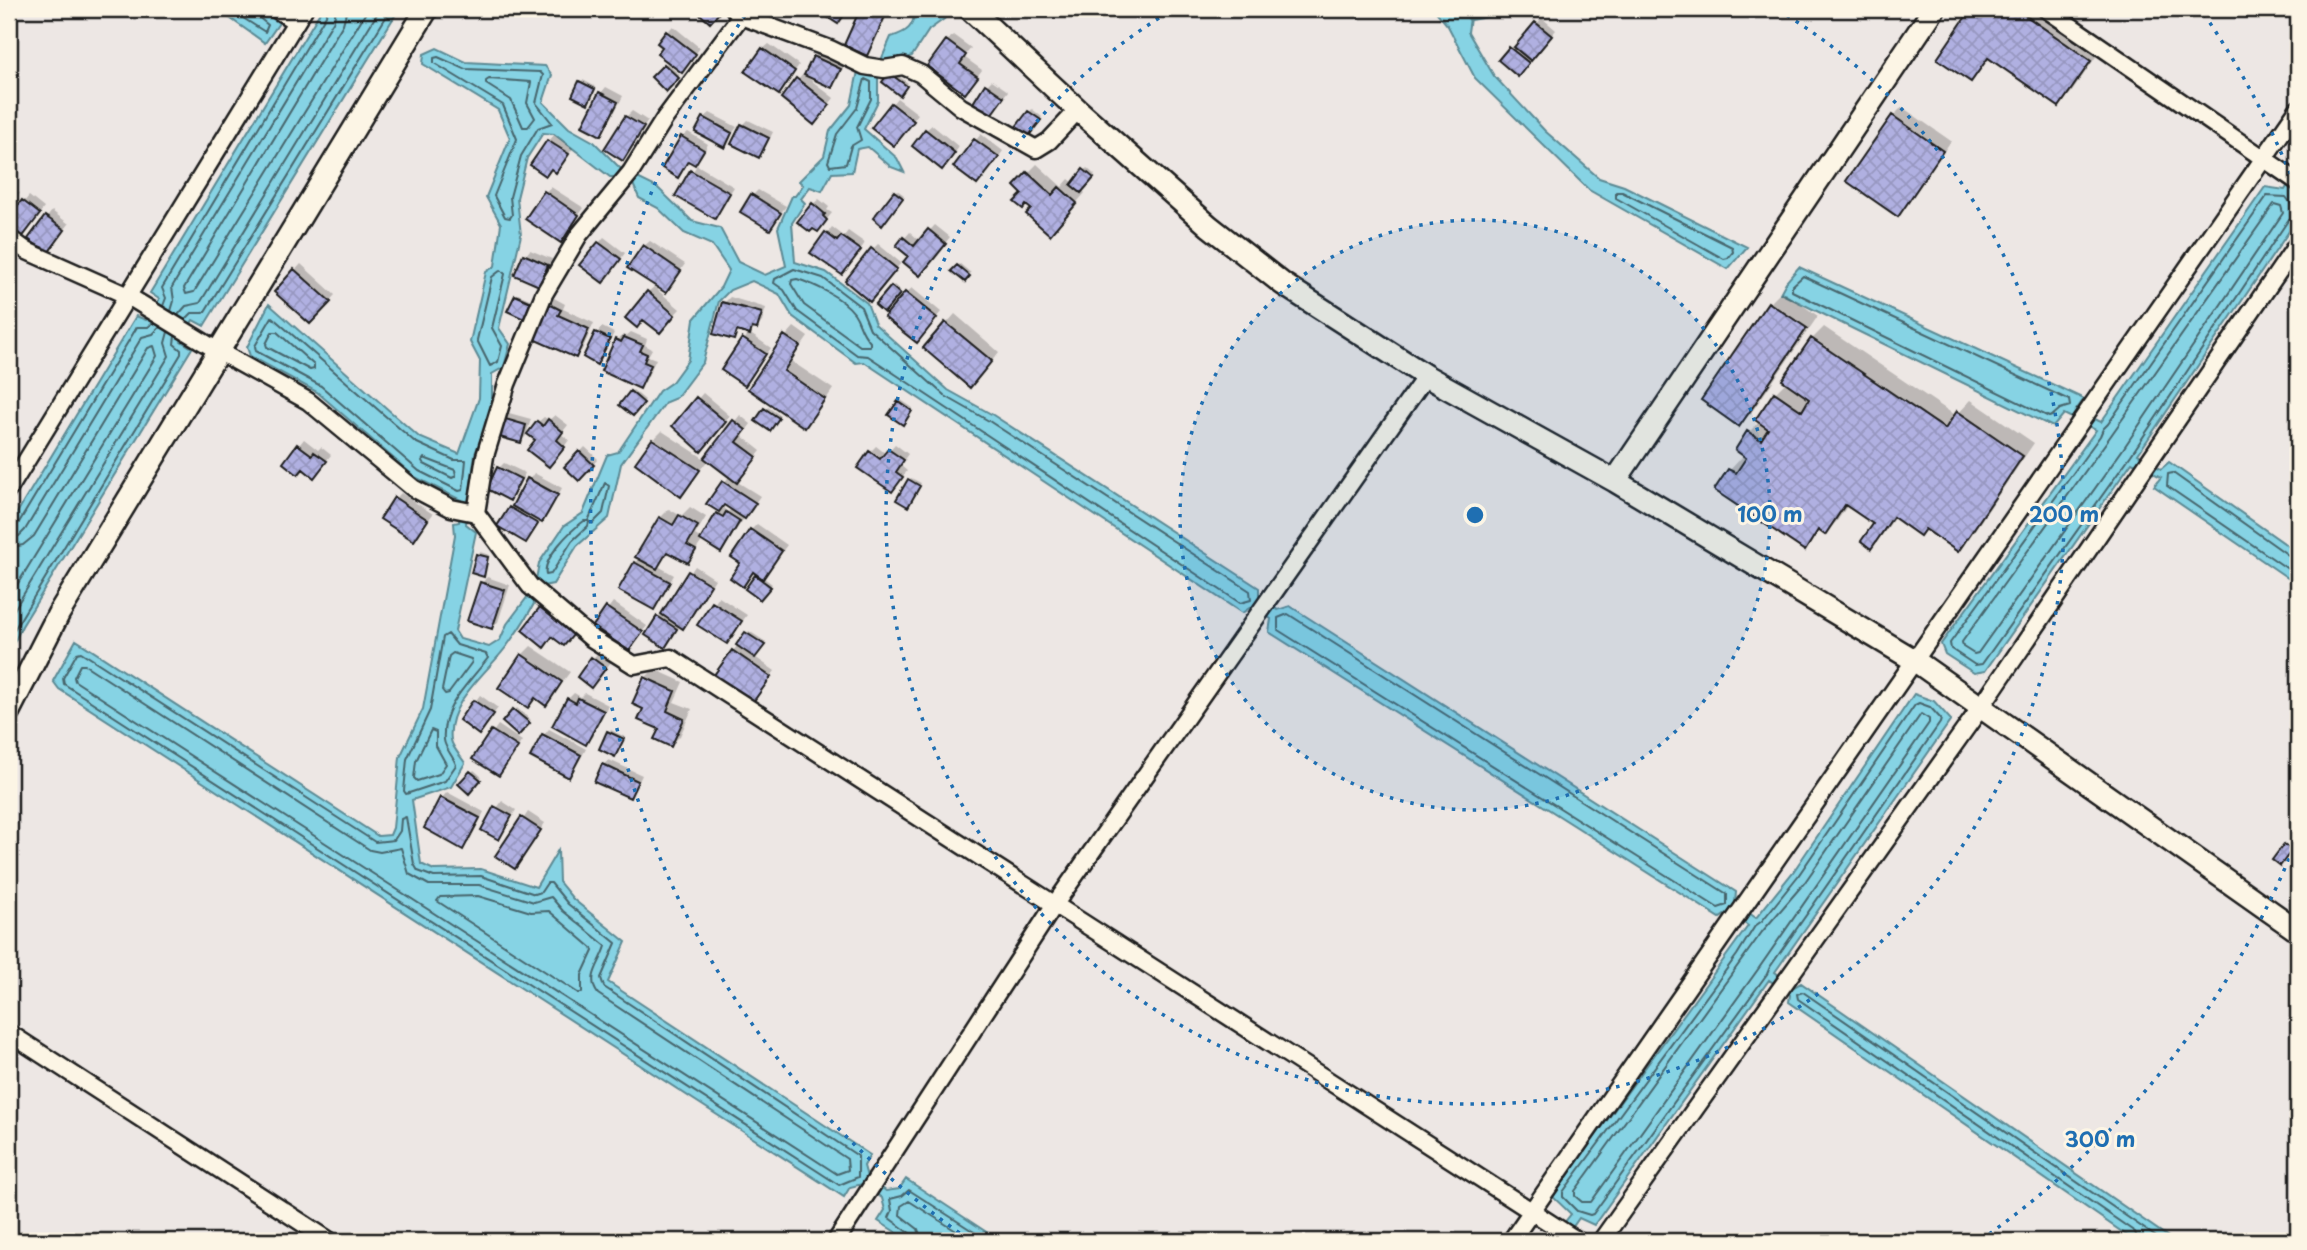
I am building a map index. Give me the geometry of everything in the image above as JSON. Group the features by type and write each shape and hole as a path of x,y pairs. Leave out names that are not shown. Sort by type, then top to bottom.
{"street":[{"path":"9,489 300,16 276,9"},
{"path":"9,710 59,613 427,9"},
{"path":"970,9 1078,110 1209,226 1283,284 1426,376 1615,481 1914,660 2298,931"},
{"path":"1615,481 1934,9"},
{"path":"2046,9 2294,179"},
{"path":"468,511 507,384 544,294 579,235 626,178 737,12 877,68 903,66 921,74 961,107 1036,149 1049,141 1078,110"},
{"path":"1511,1241 2298,109"},
{"path":"9,239 27,251 128,296 218,351 308,401 413,488 451,508 468,511 535,591 591,638 635,665 671,658 1578,1241"},
{"path":"1601,1241 1981,707 2298,243"},
{"path":"836,1241 1055,904 1426,376"},
{"path":"9,1033 330,1241"}],"water":[{"path":"217,9 257,9 279,23 265,43"},
{"path":"322,9 399,9 204,326 193,320 181,341 192,348 22,626 9,653 9,526 136,316 146,320 159,299 150,293"},
{"path":"914,9 939,9 947,17 929,30 912,56 887,64 878,77 878,101 864,129 897,158 904,172 891,167 868,147 857,149 852,172 832,173 822,191 810,187 801,199 805,203 792,223 795,262 826,272 867,303 875,324 948,390 993,415 1259,588 1259,598 1278,610 1290,606 1736,892 1735,903 1756,918 1793,872 1914,694 1934,701 1951,720 1775,972 1794,987 1801,983 2174,1241 2135,1241 1789,1002 1790,995 1769,980 1594,1225 1579,1218 1563,1241 1550,1241 1571,1214 1552,1196 1748,926 1729,912 1720,918 1269,632 1271,619 1251,607 1242,613 864,362 856,363 792,316 779,294 752,281 730,290 719,301 703,362 676,398 666,402 621,464 609,518 577,546 553,584 543,586 509,643 471,687 455,712 451,740 465,763 451,787 412,800 421,864 434,870 481,869 536,887 558,850 559,882 573,899 626,942 608,982 870,1155 864,1166 867,1177 886,1191 899,1189 906,1179 1000,1241 910,1241 878,1221 885,1210 882,1198 862,1184 850,1187 844,1197 59,689 53,681 76,640 378,836 390,835 400,757 423,709 455,535 454,523 459,522 461,500 415,477 317,392 250,356 247,347 269,304 419,437 459,454 479,398 480,361 470,342 486,272 495,266 501,224 486,197 510,138 498,110 423,64 424,54 437,48 466,62 545,66 552,75 543,102 569,128 594,142 623,171 658,188 692,221 720,228 738,262 765,275 786,266 778,228 792,196 795,196 803,185 799,181 824,156 830,131 851,105 858,71 869,72 882,58 891,37 909,28","holes":["543,133 554,134 610,177 618,177 633,184 639,198 658,208 684,233 712,245 729,270 721,287 694,319 688,360 672,382 659,391 618,452 607,455 583,513 564,526 539,563 536,580 528,596 507,624 500,640 489,647 460,639 455,631 476,532 466,524 475,454 492,407 492,374 504,367 510,344 499,328 521,235 517,198 527,158"]},
{"path":"1434,9 1461,9 1470,18 1468,32 1494,76 1545,131 1599,178 1624,186 1747,247 1728,269 1589,190 1475,78 1448,26"},
{"path":"2298,169 2298,190 2294,196 2298,218 2138,454 2161,469 2169,462 2298,553 2298,585 2154,486 2161,477 2132,462 1985,671 1974,673 1945,654 1941,644 2096,430 2064,414 2053,427 1780,293 1786,282 1799,267 2084,399 2076,410 2101,422 2265,187 2285,190"}],"building":[{"path":"694,9 716,9 720,12 710,23"},
{"path":"815,9 848,9 838,24"},
{"path":"860,9 887,12 867,56 844,45"},
{"path":"1971,9 2016,9 2091,61 2059,107 1988,58 1971,82 1937,59"},
{"path":"1535,22 1552,36 1531,61 1514,47"},
{"path":"666,31 696,54 682,73 657,54 662,47 657,43"},
{"path":"946,40 966,55 960,64 978,77 965,94 927,66"},
{"path":"1509,47 1529,63 1518,77 1498,60"},
{"path":"762,48 795,71 779,95 745,72"},
{"path":"813,56 841,69 832,88 804,75"},
{"path":"664,64 679,78 666,92 651,77"},
{"path":"889,73 907,86 900,96 882,82"},
{"path":"796,78 830,105 814,125 781,98"},
{"path":"579,81 595,89 588,104 572,96"},
{"path":"985,84 1004,97 991,115 973,103"},
{"path":"599,92 618,102 601,136 582,126"},
{"path":"891,103 914,121 894,146 871,128"},
{"path":"1028,111 1041,120 1028,137 1015,128"},
{"path":"1892,115 1943,151 1898,217 1846,181"},
{"path":"625,116 644,127 623,161 604,149"},
{"path":"703,117 732,133 725,148 695,132"},
{"path":"741,124 769,138 759,158 731,144"},
{"path":"925,129 955,153 942,170 912,146"},
{"path":"681,136 704,150 695,165 688,161 678,178 662,168"},
{"path":"974,139 999,157 977,185 953,167"},
{"path":"547,140 569,154 556,173 551,169 546,176 530,165"},
{"path":"1083,169 1094,178 1081,193 1071,185"},
{"path":"690,170 730,193 715,219 675,196"},
{"path":"1027,172 1052,195 1059,187 1077,203 1050,235 1026,214 1031,209 1026,205 1023,209 1014,202 1022,194 1014,186"},
{"path":"544,191 579,215 561,243 525,219"},
{"path":"894,191 903,198 882,226 873,218"},
{"path":"751,194 781,213 770,230 740,212"},
{"path":"9,195 16,199 9,210"},
{"path":"22,200 40,214 21,239 9,230 9,217"},
{"path":"812,203 825,214 823,216 827,220 818,232 813,229 810,232 797,222"},
{"path":"45,216 65,230 48,253 28,239"},
{"path":"928,229 946,244 920,276 903,262 908,256 896,246 903,237 914,246"},
{"path":"825,232 837,241 841,236 861,250 842,275 810,253"},
{"path":"598,242 621,259 603,283 579,265"},
{"path":"643,245 681,271 666,293 627,268"},
{"path":"871,248 897,269 870,302 845,281"},
{"path":"523,254 548,265 539,286 514,275"},
{"path":"957,265 970,276 965,282 951,271"},
{"path":"294,269 331,302 310,324 274,292"},
{"path":"891,286 900,294 884,313 875,305"},
{"path":"647,291 675,315 660,333 643,320 637,328 625,318"},
{"path":"905,292 937,318 917,343 884,317"},
{"path":"515,295 531,302 524,319 507,311"},
{"path":"722,302 762,313 757,329 752,328 750,335 737,331 734,340 713,334"},
{"path":"1768,302 1807,328 1739,427 1701,400"},
{"path":"547,303 561,310 558,315 589,329 576,358 531,338"},
{"path":"945,322 992,361 970,388 923,348"},
{"path":"595,332 610,339 597,365 583,357"},
{"path":"784,335 800,346 784,371 825,399 805,428 748,389"},
{"path":"624,337 643,345 640,351 647,354 644,362 651,365 640,389 601,371 615,339 621,342"},
{"path":"742,338 766,354 745,386 721,370"},
{"path":"1811,338 1945,429 1957,411 2023,456 1958,552 1925,529 1920,536 1893,517 1871,549 1861,541 1873,524 1845,505 1825,535 1818,530 1805,551 1714,490 1728,469 1736,473 1746,458 1735,450 1747,431 1761,440 1768,429 1755,420 1774,392 1802,411 1809,399 1782,380"},
{"path":"630,391 644,403 633,416 619,405"},
{"path":"696,397 726,422 701,452 672,426"},
{"path":"898,401 912,411 903,425 888,415"},
{"path":"764,408 779,418 770,431 755,421"},
{"path":"502,418 526,425 521,443 496,436"},
{"path":"548,419 563,432 557,440 565,447 549,467 527,450 535,440 527,434 537,421 543,426"},
{"path":"733,420 746,430 737,442 757,457 737,483 704,458"},
{"path":"652,439 700,470 681,497 635,463"},
{"path":"297,444 312,455 314,452 327,461 314,478 303,469 298,475 283,463"},
{"path":"888,449 904,460 896,472 903,477 892,492 857,468 869,451 880,459"},
{"path":"579,451 594,465 579,481 564,467"},
{"path":"497,467 521,479 510,501 487,489"},
{"path":"527,478 558,495 542,523 512,506"},
{"path":"908,479 920,486 908,507 896,500"},
{"path":"722,481 756,503 745,519 724,505 719,512 706,504"},
{"path":"394,497 428,520 414,541 380,519"},
{"path":"509,507 538,524 526,543 497,526"},
{"path":"726,512 740,521 721,553 700,540 716,513 723,517"},
{"path":"679,515 698,526 687,545 696,550 688,563 667,552 657,569 635,557 659,517 673,525"},
{"path":"750,529 782,551 763,579 753,572 743,587 730,578 740,563 731,557"},
{"path":"476,554 488,557 484,577 471,573"},
{"path":"634,562 670,582 654,610 618,590"},
{"path":"688,571 711,585 683,629 661,614"},
{"path":"755,575 771,587 760,600 745,589"},
{"path":"480,582 505,590 492,629 467,621"},
{"path":"712,602 742,621 727,644 697,625"},
{"path":"540,607 574,634 564,646 552,637 544,648 522,630"},
{"path":"606,607 643,632 629,651 593,626"},
{"path":"657,616 677,629 665,648 645,635"},
{"path":"745,632 765,645 755,658 736,645"},
{"path":"732,650 771,677 753,702 714,675"},
{"path":"521,654 562,682 546,706 535,698 528,708 498,688"},
{"path":"591,657 606,668 591,688 577,677"},
{"path":"644,677 675,691 667,711 684,719 671,747 654,739 659,729 638,720 643,709 632,704"},
{"path":"567,698 576,703 578,698 604,711 586,745 552,726"},
{"path":"473,700 494,714 479,735 459,720"},
{"path":"513,709 530,723 518,736 502,722"},
{"path":"491,730 518,747 499,776 472,759"},
{"path":"607,731 624,739 615,757 599,749"},
{"path":"542,734 581,755 569,778 530,757"},
{"path":"602,764 638,781 630,798 594,782"},
{"path":"470,771 481,780 469,794 458,784"},
{"path":"440,797 480,818 463,850 424,828"},
{"path":"494,806 512,816 499,840 481,830"},
{"path":"521,817 541,830 515,869 495,856"},
{"path":"2284,844 2292,850 2280,866 2272,860"}],"waterway":[{"path":"1470,18 1507,9"}]}
